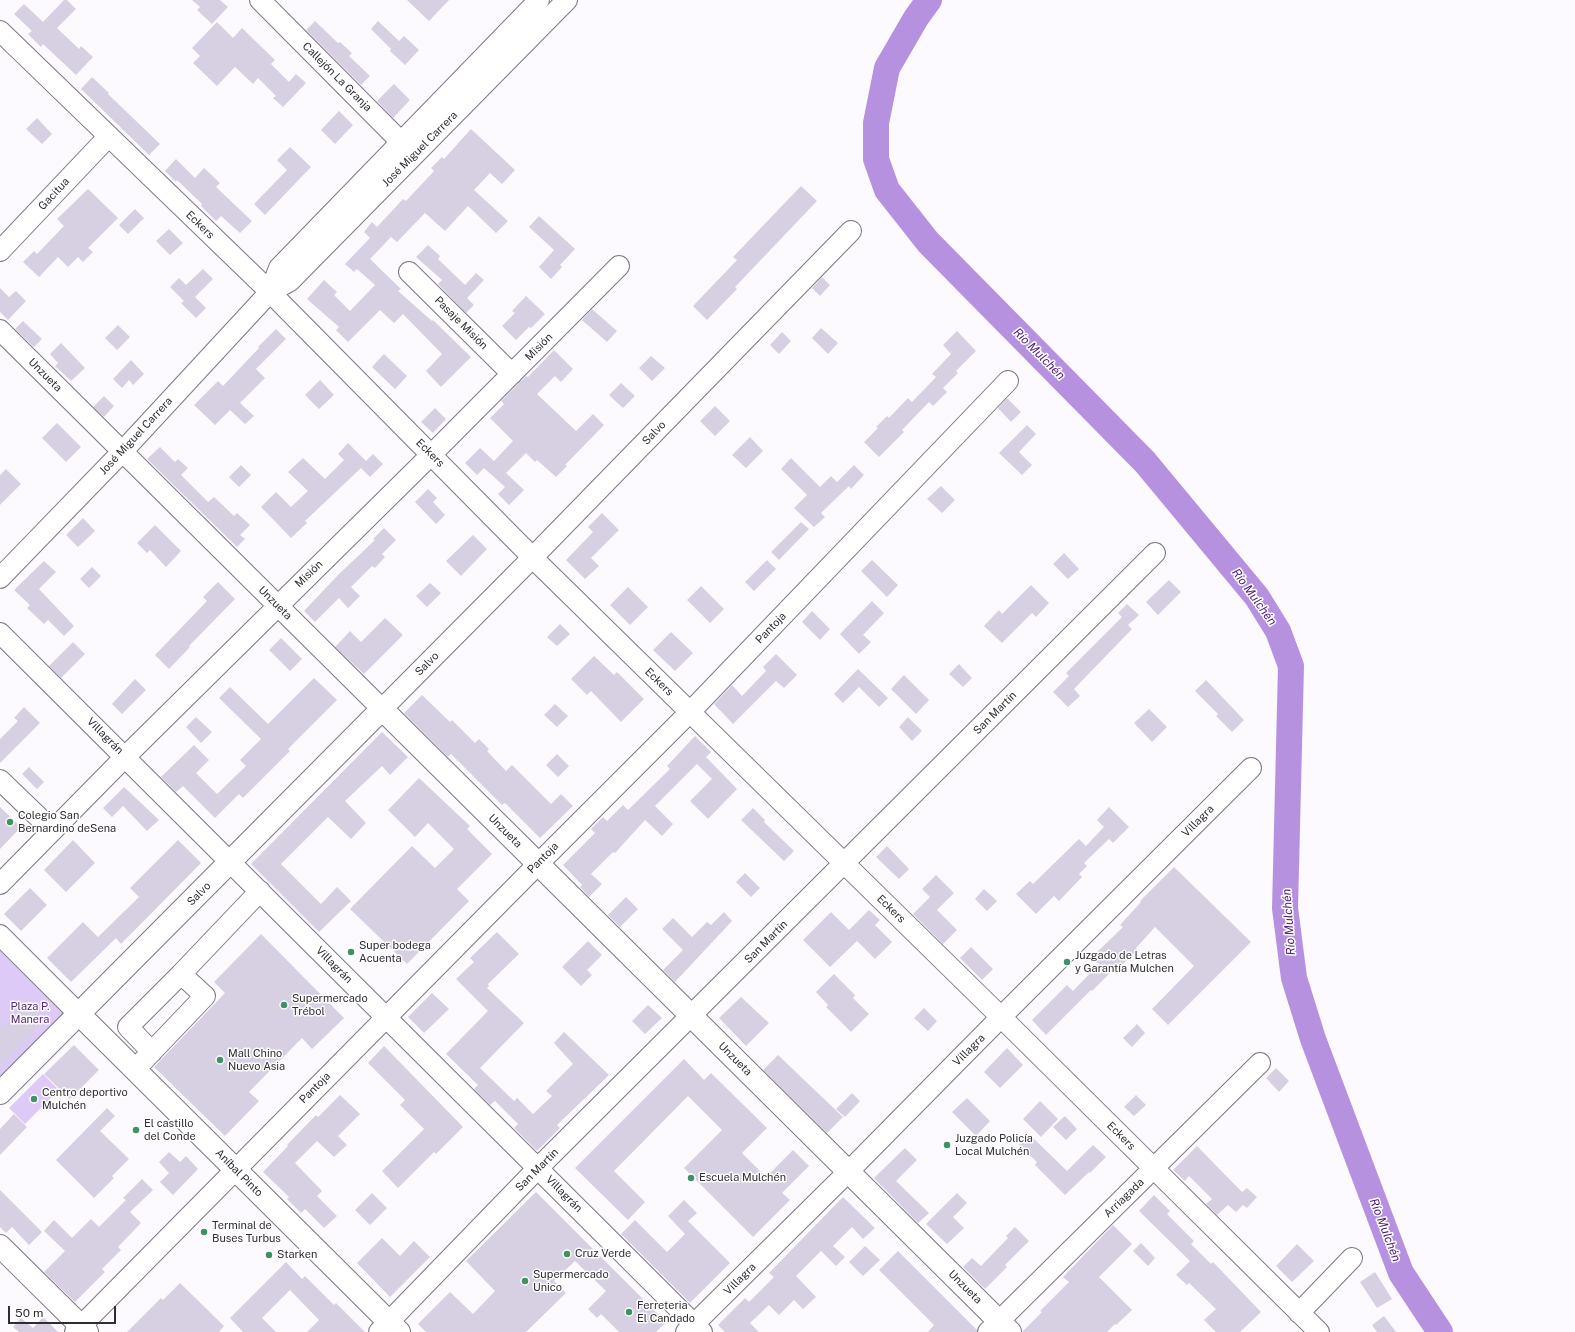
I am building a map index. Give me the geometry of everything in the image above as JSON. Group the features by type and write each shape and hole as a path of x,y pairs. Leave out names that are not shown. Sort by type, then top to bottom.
{"main road":[{"name":"Salvo","path":"2,1088 79,1014 382,709"},
{"name":"Unzueta","path":"382,709 848,1172 999,1328"},
{"name":"Aníbal Pinto","path":"79,1014 235,1169 389,1329"},
{"path":"0,1246 81,1330"}],"street":[{"name":"Callejón La Granja","path":"260,0 408,148"},
{"name":"José Miguel Carrera","path":"408,148 539,0"},
{"name":"José Miguel Carrera","path":"0,578 122,452 267,289 279,268 567,0"},
{"name":"Eckers","path":"0,31 267,289 533,557 1154,1169 1306,1325"},
{"name":"Gacitua","path":"0,251 109,136"},
{"name":"Salvo","path":"382,709 533,557 851,231"},
{"name":"Misión","path":"0,884 277,605 431,455 619,266"},
{"name":"Pasaje Misión","path":"410,272 512,374"},
{"name":"Unzueta","path":"0,330 382,709"},
{"name":"Pantoja","path":"81,1330 235,1169 690,712 1008,381"},
{"name":"San Martín","path":"389,1329 538,1168 1155,553"},
{"name":"Villagrán","path":"0,633 538,1168 694,1329"},
{"name":"Villagra","path":"694,1329 1001,1017 1251,768"},
{"path":"0,780 52,830"},
{"path":"152,1052 128,1027 182,974 260,891"},
{"path":"0,935 79,1014"},
{"path":"135,1069 205,996 182,974"},
{"name":"Arriagada","path":"999,1328 1260,1063"},
{"path":"1306,1325 1352,1258"}],"green space":[{"name":"Plaza P. Manera","path":"0,943 73,1013 5,1079 0,1075"},
{"name":"Centro deportivo Mulchén","path":"43,1074 59,1090 25,1124 9,1108"}],"building":[{"path":"64,0 67,0 76,9 57,28 79,49 81,46 93,57 76,75 43,44 41,47 28,34 32,31 14,14 24,4 43,22"},
{"path":"192,0 220,0 228,7 212,24 197,10 200,7"},
{"path":"407,0 449,0 429,21"},
{"path":"315,21 338,43 340,42 352,53 349,56 370,76 361,85 306,30"},
{"path":"378,21 399,41 404,36 419,50 405,65 390,51 391,49 371,29"},
{"path":"217,22 233,38 242,28 275,60 271,64 289,82 296,74 306,83 283,107 273,98 276,96 258,78 253,84 235,67 217,86 193,63 200,56 192,48"},
{"path":"92,77 160,144 149,155 81,89"},
{"path":"394,84 410,100 393,118 377,101"},
{"path":"339,111 353,125 335,144 321,130"},
{"path":"37,118 52,134 42,144 26,129"},
{"path":"471,129 515,170 502,184 490,173 474,190 508,221 496,233 468,206 445,231 425,213 397,242 391,237 370,259 401,289 398,291 432,321 433,320 471,357 441,387 426,371 442,354 403,314 394,323 380,310 348,342 336,330 339,327 307,299 324,280 337,292 334,295 350,311 375,285 357,269 354,272 345,264 370,238 364,232 372,222 377,227 403,199 406,201 434,171 431,168 442,157 444,159"},
{"path":"290,147 311,167 265,215 254,204 287,170 277,160"},
{"path":"176,159 195,178 204,168 220,183 216,187 252,221 240,233 221,216 216,221 201,206 202,204 177,180 176,182 165,171"},
{"path":"801,186 817,201 735,287 737,289 707,320 693,306 737,260 733,257"},
{"path":"88,189 118,218 88,248 93,252 83,262 78,257 68,267 58,257 39,277 23,262 34,251 37,254 64,226 57,219"},
{"path":"135,209 144,218 128,234 119,225"},
{"path":"539,216 575,249 560,265 562,267 551,279 539,267 554,250 529,227"},
{"path":"169,229 183,243 170,255 156,241"},
{"path":"428,245 440,256 438,259 465,285 476,273 484,280 467,298 474,305 466,313 438,284 442,280 416,257"},
{"path":"203,269 213,279 195,297 206,308 196,318 181,303 184,301 170,287 179,278 186,285"},
{"path":"822,277 830,285 820,296 812,288"},
{"path":"0,288 9,297 16,291 26,301 8,320 0,312"},
{"path":"526,296 545,314 516,340 502,326 515,313 512,311"},
{"path":"592,309 617,331 607,342 582,320"},
{"path":"23,321 42,339 34,347 15,329"},
{"path":"118,325 130,337 117,350 105,338"},
{"path":"821,328 838,343 828,354 812,338"},
{"path":"276,329 286,339 256,369 265,378 240,403 254,416 245,424 230,410 215,425 194,405 218,381 223,386"},
{"path":"957,331 976,351 956,371 958,373 943,388 947,392 933,406 929,402 902,430 904,432 879,457 864,442 878,428 876,427 887,416 889,418 908,398 912,402 936,377 932,374 951,354 943,345"},
{"path":"782,332 791,341 779,354 770,345"},
{"path":"61,343 85,368 71,381 55,366 58,363 50,354"},
{"path":"554,350 573,369 561,382 555,376 537,394 576,431 593,414 604,425 565,465 567,466 556,477 537,460 535,462 526,453 506,473 524,490 509,505 498,494 505,487 484,468 477,475 465,463 480,448 494,461 513,441 490,418 504,404 501,401 526,376 528,377"},
{"path":"384,354 407,376 395,389 372,367"},
{"path":"651,356 665,368 652,381 639,368"},
{"path":"131,360 144,374 133,385 129,380 122,388 113,379"},
{"path":"320,380 334,395 319,409 305,395"},
{"path":"621,383 635,396 623,408 609,395"},
{"path":"104,396 114,406 104,417 93,407"},
{"path":"1007,398 1021,412 1011,422 998,408"},
{"path":"715,406 730,421 715,436 700,421"},
{"path":"435,408 446,419 433,433 421,422"},
{"path":"57,423 81,447 66,462 42,438"},
{"path":"1027,425 1036,434 1019,452 1032,465 1022,475 999,453"},
{"path":"750,437 763,451 746,468 732,455"},
{"path":"348,443 366,461 373,454 383,464 370,477 361,468 305,521 307,523 291,538 261,507 276,492 291,507 308,491 288,472 303,458 325,479 344,460 338,454"},
{"path":"160,447 175,462 178,459 188,468 181,475 208,502 214,497 234,516 237,513 250,525 240,535 245,539 237,547 147,459"},
{"path":"791,458 820,487 831,476 837,482 854,465 864,475 851,489 849,486 821,513 825,517 814,527 794,508 807,495 781,469"},
{"path":"241,465 251,475 239,487 229,477"},
{"path":"6,469 21,484 0,505 0,475"},
{"path":"941,486 955,500 942,513 927,499"},
{"path":"428,489 437,498 433,502 445,515 436,524 415,502"},
{"path":"602,513 619,530 591,558 599,566 585,579 566,560 593,532 588,527"},
{"path":"83,518 95,531 78,547 66,535"},
{"path":"801,522 809,529 779,560 771,552"},
{"path":"155,525 181,551 166,567 150,550 147,553 137,543"},
{"path":"384,528 396,540 382,554 385,557 375,568 372,566 351,587 360,596 348,608 339,598 315,622 304,611 339,574 375,540 373,539"},
{"path":"473,535 487,549 461,576 446,561"},
{"path":"1064,553 1079,569 1068,579 1053,564"},
{"path":"767,560 776,569 754,591 745,582"},
{"path":"872,560 898,585 887,597 861,571"},
{"path":"44,561 56,572 39,589 74,626 64,636 48,620 44,624 27,608 30,605 14,590"},
{"path":"92,567 101,576 89,588 80,579"},
{"path":"1169,580 1181,592 1158,615 1146,602"},
{"path":"218,582 235,599 189,646 190,647 169,669 155,655 207,601 203,597"},
{"path":"430,583 441,593 427,607 416,596"},
{"path":"1031,585 1049,603 1036,617 1032,613 1002,643 984,626 999,610 1002,614"},
{"path":"701,586 724,609 710,623 687,600"},
{"path":"628,587 648,607 630,625 610,605"},
{"path":"872,601 884,613 863,635 871,642 859,654 840,634"},
{"path":"1127,604 1139,615 1128,625 1132,629 1074,689 1080,696 1068,707 1053,692 1069,676 1066,673 1122,617 1118,613"},
{"path":"812,611 830,629 820,640 802,622"},
{"path":"385,618 403,635 364,674 335,647 350,631 361,642"},
{"path":"560,624 570,634 557,646 547,637"},
{"path":"671,632 693,653 675,671 653,650"},
{"path":"281,638 302,659 290,671 269,650"},
{"path":"73,642 85,654 61,678 49,666"},
{"path":"776,654 797,675 784,688 776,681 733,724 714,704 732,685 742,696 766,671 763,667"},
{"path":"594,656 614,675 617,672 644,699 621,722 591,691 587,695 571,679"},
{"path":"959,664 972,678 963,687 949,674"},
{"path":"858,669 888,698 879,707 859,687 843,703 834,694"},
{"path":"904,675 929,700 916,714 891,689"},
{"path":"314,678 337,700 288,749 290,751 243,798 239,794 215,818 183,786 176,792 161,777 194,745 209,760 196,773 217,794 246,766 240,760 261,739 219,698 230,687 268,724"},
{"path":"135,679 146,690 122,714 112,704"},
{"path":"1206,680 1244,720 1232,732 1216,716 1218,714 1195,691"},
{"path":"422,695 450,722 452,720 475,743 479,739 489,749 487,751 506,771 512,765 551,804 561,794 573,806 540,838 505,803 502,805 451,754 448,757 404,713"},
{"path":"555,704 568,716 557,727 544,715"},
{"path":"24,707 40,723 0,763 0,739 18,721 14,718"},
{"path":"1149,709 1167,727 1152,742 1134,723"},
{"path":"196,717 212,732 201,743 186,727"},
{"path":"908,717 922,731 912,741 899,727"},
{"path":"382,732 408,757 390,775 382,766 345,801 366,823 351,839 328,817 281,864 321,904 337,887 351,901 319,932 251,864"},
{"path":"695,736 711,752 706,757 737,789 708,819 690,801 712,779 697,764 655,806 673,824 662,836 645,820 615,853 613,852 591,874 602,884 589,897 580,887 582,885 563,865 595,833 591,829 603,817 607,821 623,805 628,810 670,769 667,766"},
{"path":"557,754 569,766 558,777 546,765"},
{"path":"29,767 44,782 37,789 22,774"},
{"path":"419,778 470,826 467,829 492,854 457,889 469,901 407,964 350,909 412,846 435,868 454,849 428,823 415,837 388,810"},
{"path":"124,787 159,820 147,831 123,806 112,817 103,808"},
{"path":"0,807 21,827 0,849"},
{"path":"1109,807 1129,827 1113,843 1109,839 1084,863 1087,866 1079,874 1082,877 1059,901 1054,896 1036,914 1016,894 1030,881 1033,884 1079,839 1086,846 1104,827 1097,820"},
{"path":"753,808 765,820 764,822 794,851 784,861 741,820"},
{"path":"73,840 95,863 66,892 44,870"},
{"path":"178,840 201,863 121,944 116,938 71,982 47,958 83,922 98,937 139,897 130,888"},
{"path":"887,846 909,869 899,879 876,857"},
{"path":"1174,867 1251,942 1168,1025 1152,1009 1194,966 1155,927 1136,948 1137,950 1115,972 1113,970 1092,991 1091,990 1046,1035 1032,1020 1067,985 1073,991 1099,964 1092,957 1123,927 1120,925 1141,902 1140,901"},
{"path":"745,873 760,888 751,897 736,882"},
{"path":"936,875 954,893 937,910 957,930 943,944 913,914 930,897 922,889"},
{"path":"30,888 47,905 21,931 4,914"},
{"path":"984,889 997,901 987,911 975,899"},
{"path":"626,897 638,909 620,927 608,915"},
{"path":"869,910 880,920 875,925 892,942 875,959 857,941 830,967 803,940 831,912 849,930"},
{"path":"724,912 732,921 675,982 663,970 683,950 662,929 673,918 692,937 707,922 711,925"},
{"path":"497,932 519,954 488,984 489,986 487,988 524,1023 480,1068 514,1101 517,1098 533,1114 552,1096 546,1091 573,1064 554,1043 564,1032 609,1075 557,1125 560,1128 537,1151 514,1128 518,1124 495,1101 490,1105 474,1089 478,1085 446,1054 488,1011 456,979 474,962 470,958"},
{"path":"261,934 344,1018 312,1049 302,1038 249,1092 259,1101 225,1136 154,1067 225,993 214,982"},
{"path":"588,941 602,955 587,970 592,975 581,986 562,967"},
{"path":"971,947 993,969 982,980 960,958"},
{"path":"834,974 855,995 853,998 869,1014 851,1032 826,1007 828,1005 816,992"},
{"path":"432,993 449,1009 424,1033 408,1017"},
{"path":"741,997 769,1023 746,1046 719,1018"},
{"path":"26,1003 44,1021 0,1065 0,1029"},
{"path":"648,1005 662,1018 645,1034 632,1021"},
{"path":"924,1008 937,1021 928,1031 914,1018"},
{"path":"1137,1024 1145,1033 1132,1047 1123,1038"},
{"path":"74,1045 99,1070 70,1099 44,1074"},
{"path":"384,1046 463,1127 436,1154 434,1152 398,1188 382,1171 424,1129 400,1105 405,1100 368,1063"},
{"path":"1007,1048 1023,1065 1000,1088 984,1072"},
{"path":"778,1055 843,1117 827,1133 763,1070"},
{"path":"684,1059 704,1080 711,1073 767,1128 742,1153 766,1177 793,1150 809,1166 782,1193 790,1200 753,1237 684,1168 722,1130 688,1096 614,1171 645,1202 628,1220 575,1168"},
{"path":"1276,1068 1289,1081 1279,1092 1266,1078"},
{"path":"852,1093 860,1101 845,1117 836,1109"},
{"path":"340,1095 360,1114 338,1136 347,1145 334,1157 317,1141 295,1163 322,1191 317,1196 337,1216 324,1228 305,1209 301,1213 287,1199 289,1197 263,1172 316,1115 318,1117"},
{"path":"1136,1095 1146,1105 1134,1116 1124,1107"},
{"path":"967,1098 990,1121 976,1136 952,1112"},
{"path":"1040,1101 1058,1119 1041,1137 1023,1119"},
{"path":"107,1108 115,1116 100,1131 129,1159 112,1176 114,1178 94,1198 56,1160"},
{"path":"14,1114 27,1127 0,1155 0,1129"},
{"path":"1065,1116 1077,1129 1066,1140 1053,1127"},
{"path":"1029,1134 1067,1171 1093,1145 1106,1157 1065,1195 1035,1165 1037,1162 1019,1145"},
{"path":"1197,1146 1242,1192 1247,1188 1257,1197 1247,1208 1243,1205 1236,1212 1228,1205 1217,1215 1206,1204 1212,1199 1189,1176 1185,1181 1173,1170"},
{"path":"905,1148 917,1160 896,1181 929,1213 918,1223 874,1178"},
{"path":"169,1152 180,1162 186,1156 198,1169 173,1195 160,1182 169,1173 159,1162"},
{"path":"142,1179 153,1190 130,1212 141,1223 118,1247 121,1250 102,1269 105,1272 75,1302 44,1272 65,1251 44,1231 54,1220 72,1238 91,1219 99,1227 126,1200 123,1198"},
{"path":"0,1190 42,1232 29,1245 12,1227 6,1233 0,1227"},
{"path":"536,1192 666,1322 656,1332 619,1332 601,1314 597,1318 588,1309 606,1291 575,1261 554,1281 566,1293 526,1332 426,1332 418,1324 450,1292 473,1314 495,1291 466,1261"},
{"path":"372,1193 387,1208 370,1225 355,1210"},
{"path":"957,1193 967,1203 953,1217 964,1228 947,1244 926,1224"},
{"path":"1154,1195 1170,1211 1167,1214 1194,1241 1191,1244 1211,1264 1213,1262 1261,1312 1240,1332 1216,1332 1204,1320 1216,1309 1189,1283 1187,1285 1176,1275 1190,1261 1139,1211"},
{"path":"843,1197 875,1228 863,1239 852,1227 833,1246 845,1257 836,1266 821,1251 796,1276 816,1297 803,1309 794,1300 779,1315 769,1305 750,1323 759,1332 725,1332 718,1325 745,1298 749,1302 774,1277 769,1273"},
{"path":"684,1200 697,1213 688,1221 730,1263 690,1303 621,1234 635,1220 667,1252 685,1234 668,1216"},
{"path":"1113,1225 1132,1244 1099,1277 1132,1310 1107,1332 1022,1332 1042,1312 1040,1311 1069,1282 1063,1277"},
{"path":"1015,1227 1029,1241 1005,1265 1007,1267 985,1289 963,1267 972,1258 981,1266 1008,1238 1006,1236"},
{"path":"382,1238 400,1256 414,1241 430,1257 390,1297 357,1263"},
{"path":"1141,1243 1155,1258 1148,1266 1133,1251"},
{"path":"1297,1244 1314,1261 1292,1282 1276,1266"},
{"path":"865,1246 880,1260 863,1276 849,1262"},
{"path":"898,1251 977,1330 977,1332 928,1332 934,1325 879,1270"},
{"path":"286,1262 302,1279 305,1276 334,1305 336,1303 365,1332 307,1332 319,1320 290,1290 262,1318 276,1332 243,1332 230,1318"},
{"path":"1375,1272 1392,1299 1377,1308 1360,1282"},
{"path":"180,1283 224,1326 219,1332 127,1332 161,1298 163,1300"},
{"path":"1384,1316 1396,1332 1377,1332 1372,1325"},
{"path":"43,1317 58,1332 19,1332 13,1327 21,1318 33,1328"}],"waterway":[{"name":"Río Mulchén","path":"929,0 916,18 887,68 876,123 876,159 887,190 928,242 1145,462 1257,597 1278,631 1291,666 1285,908 1294,978 1313,1039 1401,1273 1440,1332"}],"place":[{"name":"Colegio San Bernardino deSena","path":"10,822"},
{"name":"Super bodega Acuenta","path":"351,952"},
{"name":"Juzgado de Letras y Garantía Mulchen","path":"1067,962"},
{"name":"Supermercado Trébol","path":"284,1005"},
{"name":"Mall Chino Nuevo Asia","path":"220,1060"},
{"name":"Centro deportivo Mulchén","path":"34,1099"},
{"name":"El castillo del Conde","path":"136,1130"},
{"name":"Juzgado Policía Local Mulchén","path":"947,1145"},
{"name":"Escuela Mulchén","path":"691,1178"},
{"name":"Terminal de Buses Turbus","path":"204,1232"},
{"name":"Cruz Verde","path":"567,1254"},
{"name":"Starken","path":"269,1255"},
{"name":"Supermercado Unico","path":"525,1281"},
{"name":"Ferreteria El Candado","path":"629,1312"}]}
